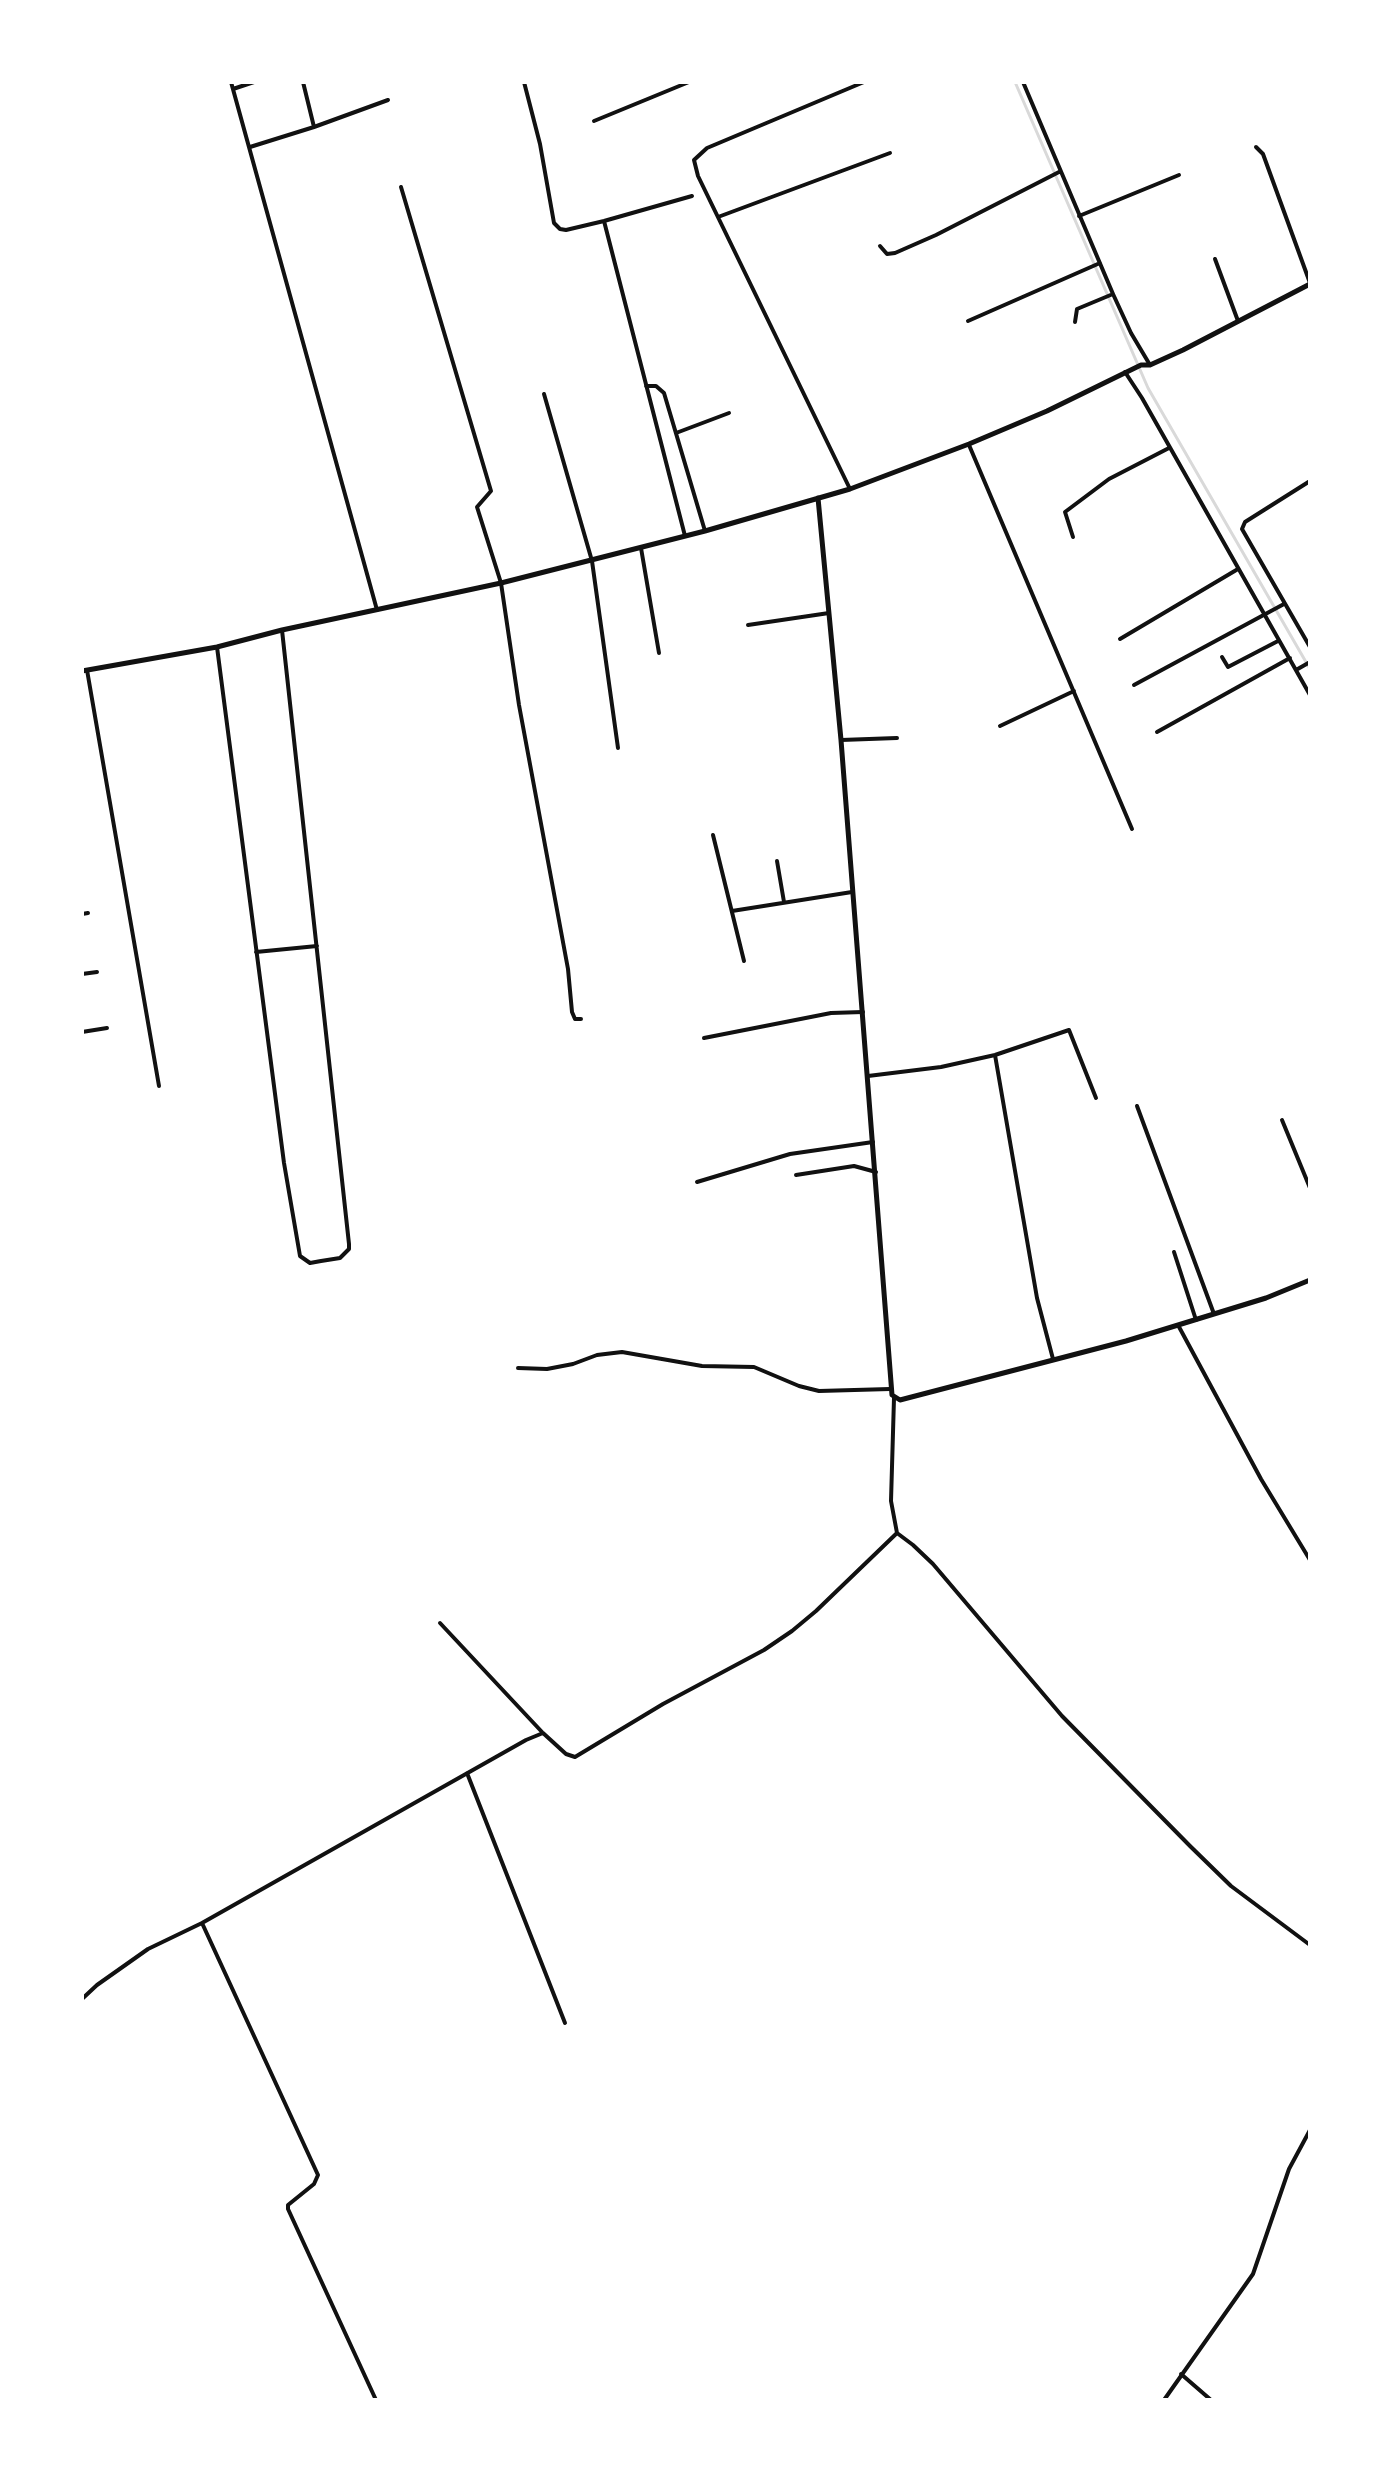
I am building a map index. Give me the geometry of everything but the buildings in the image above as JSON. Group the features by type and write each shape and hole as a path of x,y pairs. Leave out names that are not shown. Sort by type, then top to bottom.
{"street":[{"path":"231,82 377,610"},
{"path":"233,89 254,82"},
{"path":"303,82 314,127"},
{"path":"524,82 540,144 554,223 560,229 604,221 692,196"},
{"path":"594,121 689,82"},
{"path":"850,489 698,176 694,160 696,155 768,120 864,82"},
{"path":"1023,82 1097,264 1150,365"},
{"path":"250,147 388,100"},
{"path":"159,1086 84,671 217,647 501,583 705,531 850,489 969,444 1047,411 1127,371 1150,365 1310,284 1263,154 1256,147"},
{"path":"718,217 890,153"},
{"path":"880,246 887,254 895,253 1058,172"},
{"path":"1079,216 1179,175"},
{"path":"401,187 491,491 477,507 501,583 519,705 568,969 572,1012 575,1019 581,1019"},
{"path":"604,221 685,536"},
{"path":"1215,259 1238,321"},
{"path":"968,321 1097,264"},
{"path":"1075,322 1077,309 1111,295"},
{"path":"1127,371 1278,641 1299,669 1310,695"},
{"path":"646,386 656,386 664,393 705,531"},
{"path":"544,394 592,561 618,748"},
{"path":"676,433 729,413"},
{"path":"969,444 1132,829"},
{"path":"1073,537 1065,512 1109,479 1169,448"},
{"path":"1310,481 1242,525 1310,647"},
{"path":"818,498 876,1172 890,1389 894,1398 891,1501 897,1533 933,1564 1062,1716 1190,1846 1231,1886 1310,1945"},
{"path":"641,548 659,653"},
{"path":"1120,639 1238,569"},
{"path":"1134,685 1285,603"},
{"path":"748,625 829,613"},
{"path":"217,647 284,1163 300,1256 310,1263 340,1258 349,1249 349,1244 282,630"},
{"path":"1222,657 1228,667 1278,641"},
{"path":"1157,732 1290,658"},
{"path":"1299,669 1310,662"},
{"path":"1000,726 1074,691"},
{"path":"841,740 897,738"},
{"path":"713,835 744,961"},
{"path":"777,861 784,902"},
{"path":"732,912 852,892"},
{"path":"256,952 318,946"},
{"path":"82,974 97,972"},
{"path":"704,1038 831,1013 863,1012"},
{"path":"82,1032 107,1028"},
{"path":"868,1076 941,1067 995,1055 1069,1030 1096,1098"},
{"path":"995,1055 1037,1298 1053,1359"},
{"path":"1137,1106 1214,1314"},
{"path":"1282,1120 1310,1188"},
{"path":"697,1182 790,1154 873,1142"},
{"path":"796,1175 854,1166 876,1172"},
{"path":"1174,1252 1196,1320"},
{"path":"894,1398 902,1399 1196,1320 1310,1280"},
{"path":"1178,1325 1261,1479 1310,1560"},
{"path":"518,1368 547,1369 609,1352 622,1352 702,1366 754,1367 819,1391 890,1389"},
{"path":"440,1623 540,1734 570,1756 582,1754 792,1631 897,1533"},
{"path":"82,1999 148,1949 202,1923 540,1734"},
{"path":"467,1773 565,2023"},
{"path":"202,1923 318,2175 314,2184 291,2201 288,2209 376,2400"},
{"path":"1164,2400 1253,2274 1289,2169 1310,2130"},
{"path":"1181,2374 1211,2400"}],"waterway":[{"path":"1015,82 1148,388 1310,669"}]}
